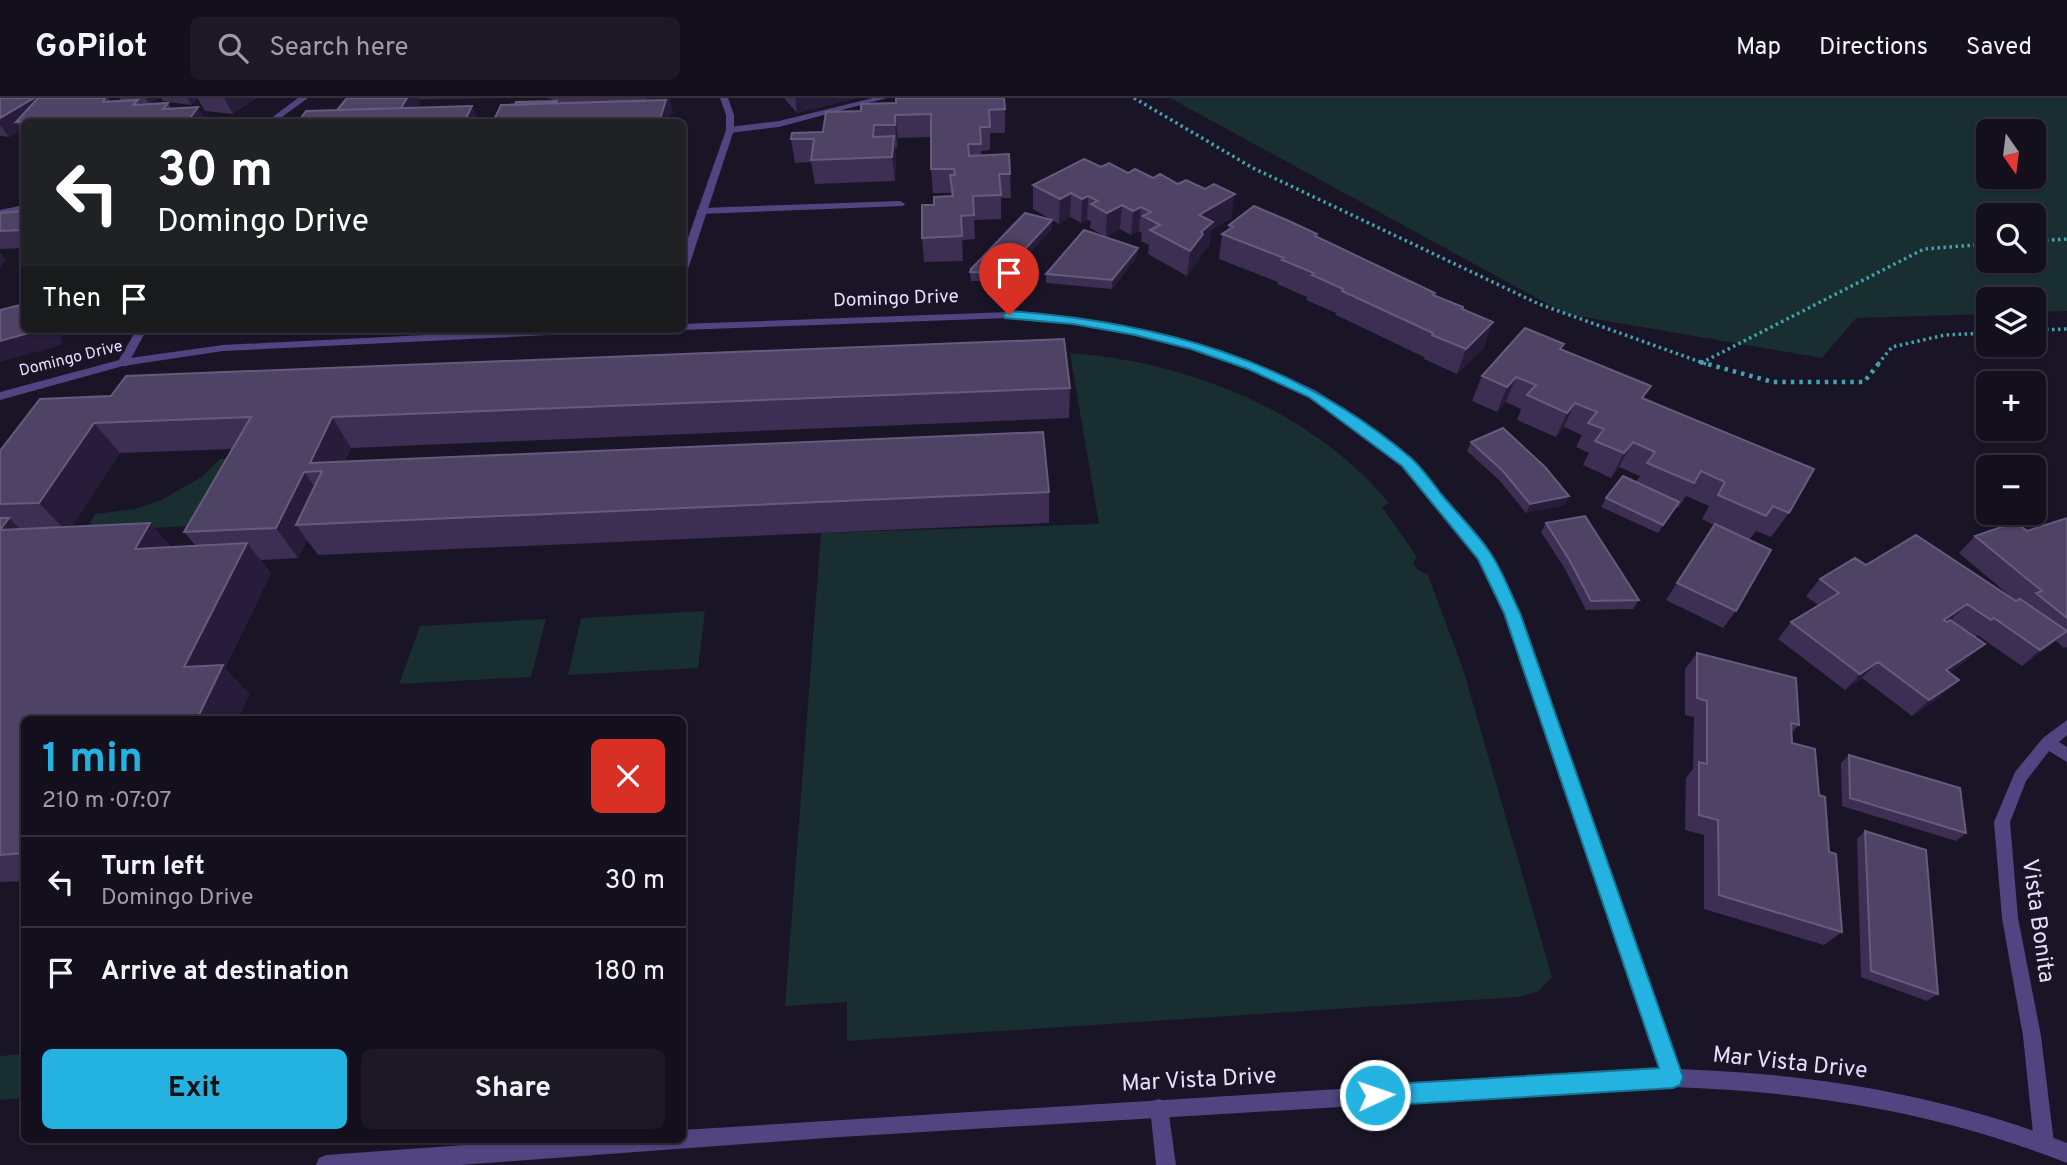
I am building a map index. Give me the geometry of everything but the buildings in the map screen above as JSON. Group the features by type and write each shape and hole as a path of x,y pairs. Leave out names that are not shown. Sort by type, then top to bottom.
{"street":[{"path":"274,119 304,98"},
{"path":"686,259 730,130 730,115 724,98"},
{"path":"730,130 779,124 883,98"},
{"path":"184,117 201,119"},
{"path":"701,211 900,204"},
{"path":"0,213 21,209"},
{"name":"Domingo Drive","path":"686,327 1009,315 1073,320 1184,343 1253,367 1313,394 1371,434 1407,462 1445,506 1484,556 1512,613 1673,1077"},
{"path":"123,363 140,333"},
{"name":"Domingo Drive","path":"0,396 123,363 257,345 523,333"},
{"name":"Vista Bonita","path":"2044,1143 2032,1036 2010,918 2002,822 2020,778 2048,742 2067,726"},
{"path":"2048,742 2067,756"},
{"name":"Mar Vista Drive","path":"686,1143 1159,1108 1673,1077 1831,1088 1942,1112 2044,1143 2067,1153"},
{"path":"1159,1108 1166,1165"},
{"name":"Mar Vista Drive","path":"326,1165 419,1162 679,1143"}],"path":[{"path":"1135,98 1253,168 1539,304 1700,363 1773,383 1864,382 1892,347 1945,335 1976,334"},
{"path":"2046,240 2067,239"},
{"path":"1700,363 1924,249 1976,245"},
{"path":"2046,330 2067,329"}],"green space":[{"path":"1170,98 2067,98 2067,311 2046,312 2046,287 1976,287 1976,314 1856,318 1822,358 1566,314"},
{"path":"1070,353 1159,367 1245,396 1285,417 1323,442 1358,470 1389,503 1382,507 1417,557 1413,563 1418,570 1428,575 1463,669 1552,977 1539,991 1518,997 847,1041 847,1002 785,1006 821,533 1099,524"},
{"path":"266,456 218,544 193,526 86,531 95,514 135,509 161,500 202,477 220,459"},
{"path":"705,611 698,668 568,675 581,618"},
{"path":"546,619 531,677 399,684 420,626"},
{"path":"21,1054 21,1098 0,1100 0,1056"}],"route":[{"path":"1009,315 1073,320 1196,346 1253,367 1313,394 1407,462 1484,556 1512,613 1673,1077 1375,1095"}]}
